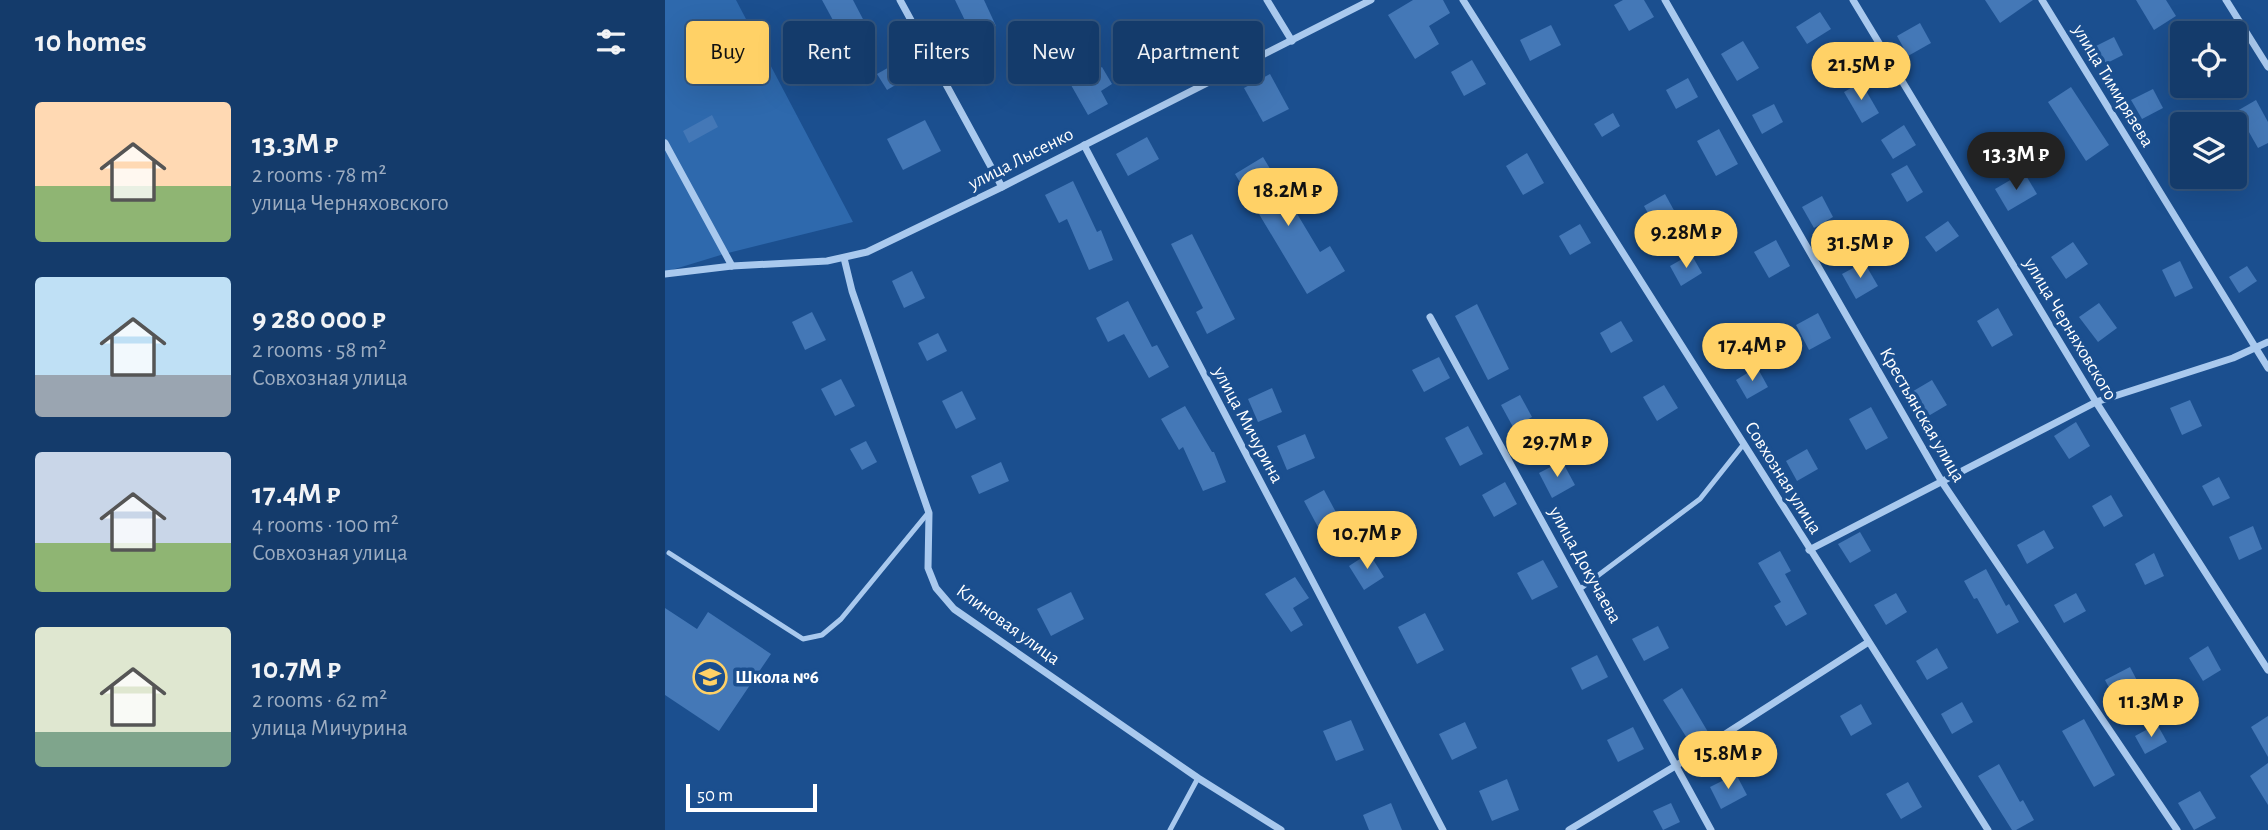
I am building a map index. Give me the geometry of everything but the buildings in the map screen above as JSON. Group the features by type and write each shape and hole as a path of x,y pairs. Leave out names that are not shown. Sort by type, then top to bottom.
{"street":[{"path":"901,0 1002,187"},
{"path":"1267,0 1292,41"},
{"name":"улица Лысенко","path":"665,274 732,266 827,261 867,252 1002,187 1371,0"},
{"name":"Совхозная улица","path":"1463,0 1867,643 1988,830"},
{"name":"Крестьянская улица","path":"1665,0 1942,482 2177,830"},
{"name":"улица Черняховского","path":"1853,0 2096,402 2268,670"},
{"name":"улица Тимирязева","path":"2042,0 2268,368"},
{"path":"2226,0 2268,67"},
{"path":"665,143 732,266"},
{"name":"улица Мичурина","path":"1084,145 1443,830"},
{"name":"Клиновая улица","path":"844,258 852,291 929,513 928,568 936,588 954,609 1198,778 1281,830"},
{"name":"улица Докучаева","path":"1430,317 1711,830"},
{"path":"1809,550 2096,402 2256,349 2268,342"},
{"path":"1569,830 1677,765 1867,643"}],"lane":[{"path":"1580,589 1700,499 1743,445"},
{"path":"670,553 803,639 822,635 842,619 929,513"},
{"path":"1170,830 1198,778"}],"shaded area":[{"path":"665,0 736,0 747,21 686,21 686,84 769,84 769,63 853,222 724,254 665,272"}],"place":[{"name":"Школа №6","path":"710,677"}]}
